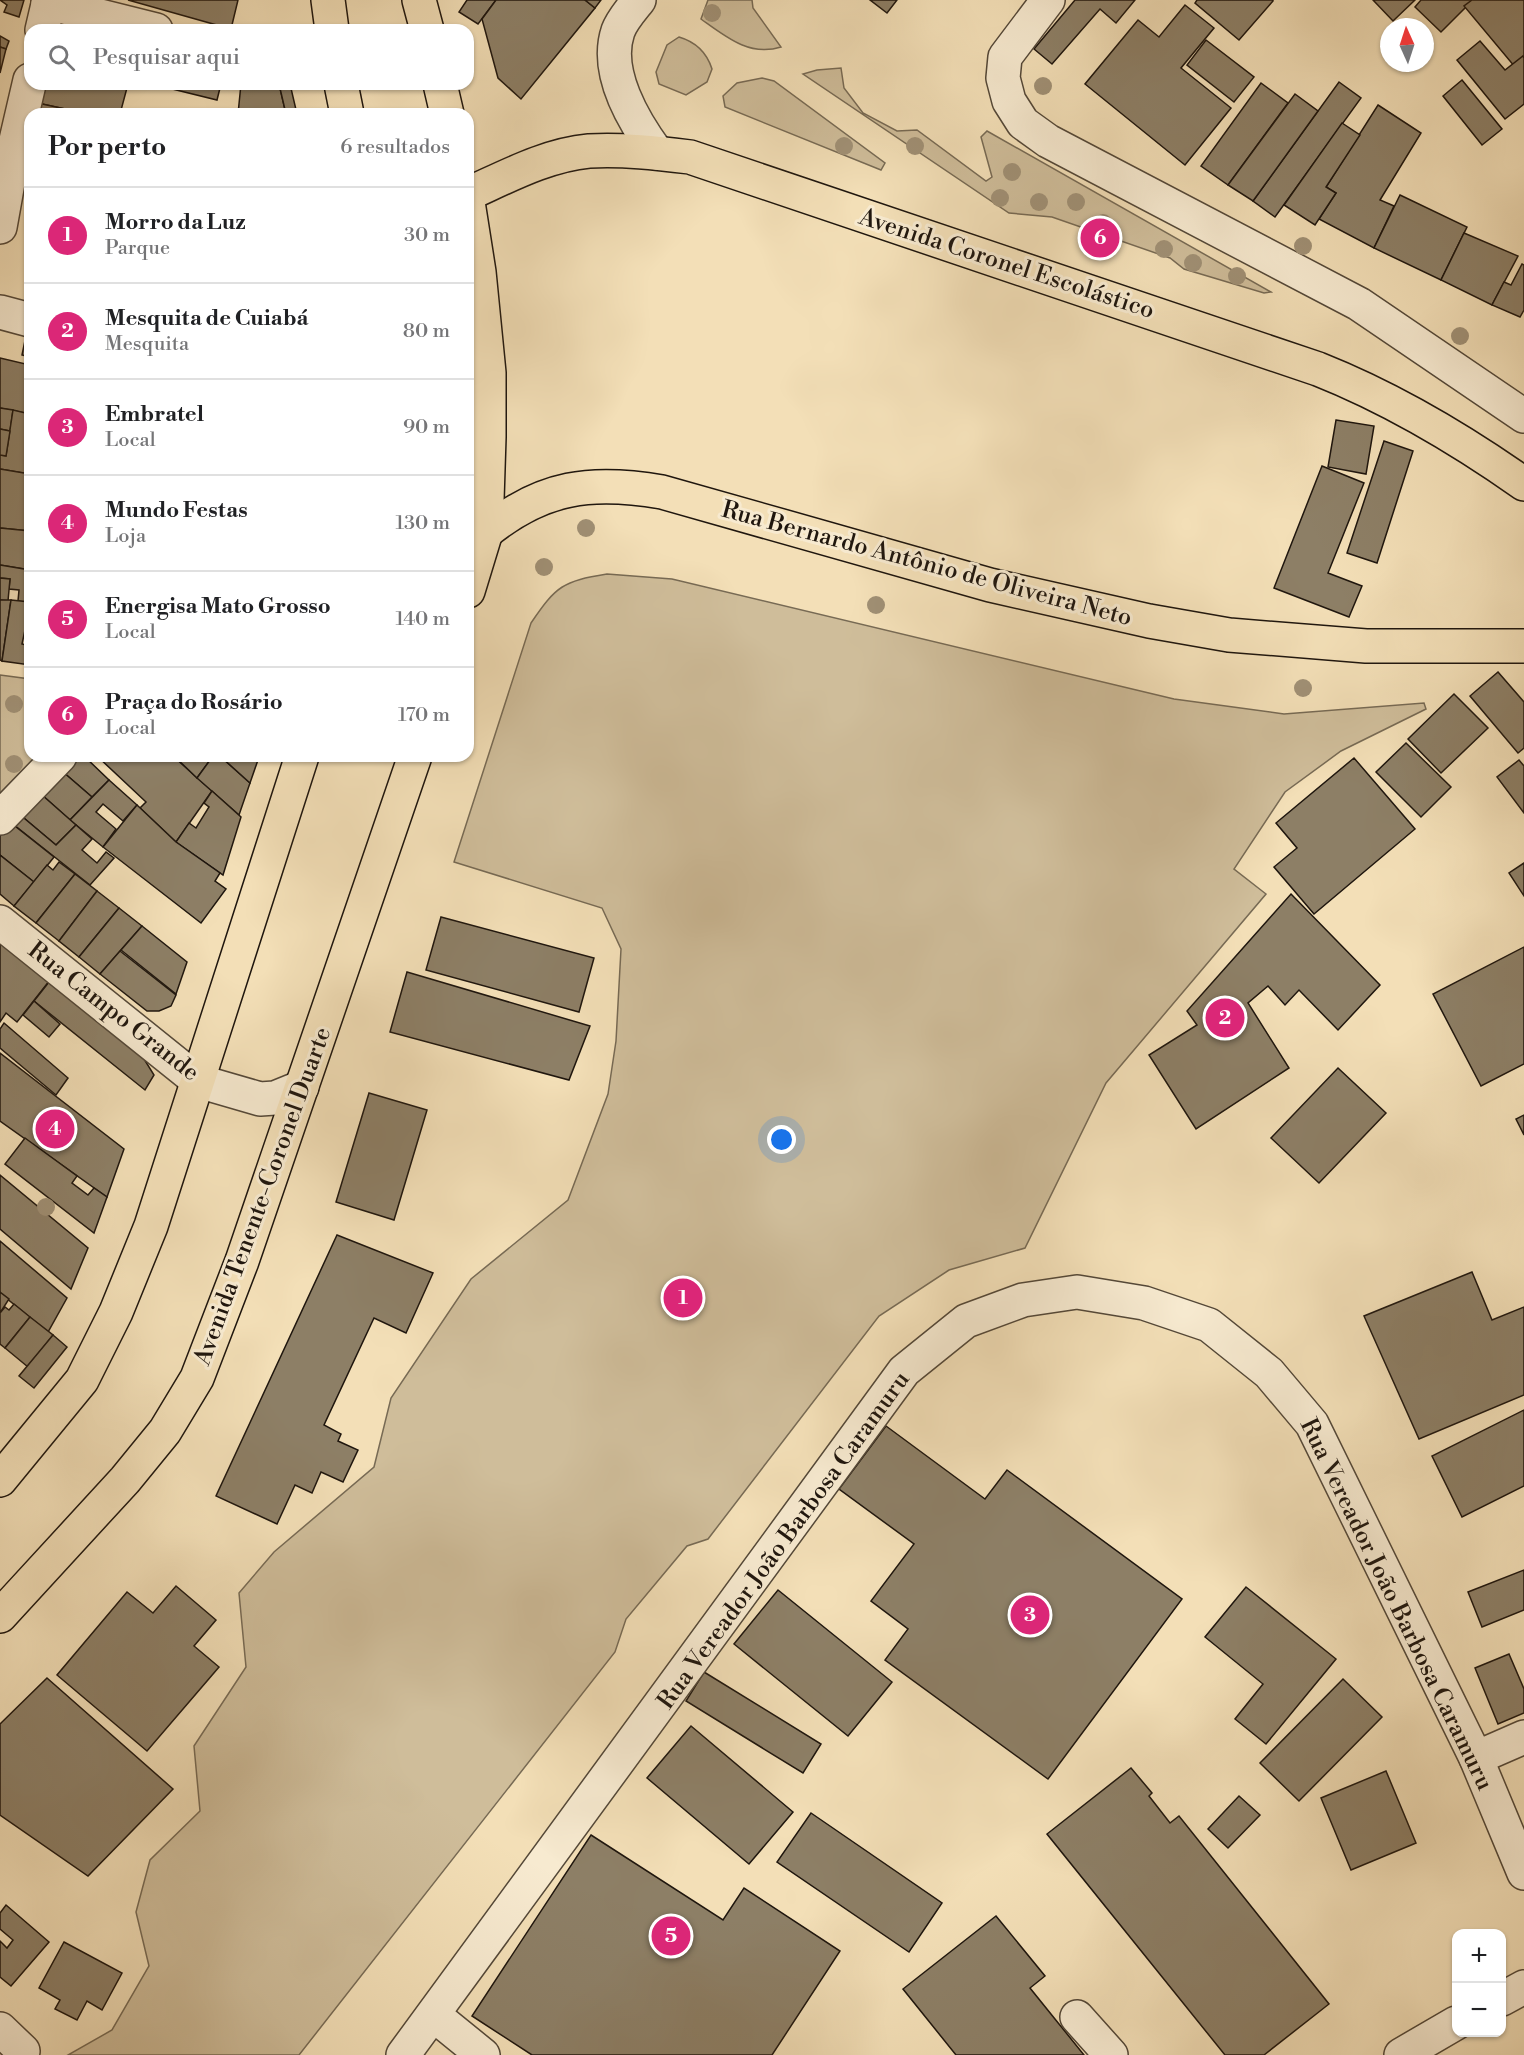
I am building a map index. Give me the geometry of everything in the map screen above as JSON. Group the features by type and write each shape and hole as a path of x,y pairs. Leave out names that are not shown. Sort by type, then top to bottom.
{"main road":[{"path":"328,0 331,24"},
{"path":"419,0 425,24"},
{"path":"342,90 346,108"},
{"path":"441,90 446,108"},
{"name":"Avenida Coronel Escolástico","path":"474,191 534,165 563,156 588,152 657,153 690,157 1318,369 1360,386 1403,409 1524,484"},
{"path":"474,237 480,272 489,373 486,532 474,571"},
{"name":"Rua Bernardo Antônio de Oliveira Neto","path":"486,532 531,501 581,488 630,487 662,492 990,585 1149,621 1229,635 1288,642 1366,646 1524,644"},
{"path":"0,1480 82,1380 116,1312 151,1226 300,762"},
{"name":"Avenida Tenente-Coronel Duarte","path":"0,1616 125,1480 165,1431 197,1378 242,1261 413,762"}],"street":[{"path":"639,0 618,32 616,63 621,91 631,114 657,153"},
{"path":"1048,0 1005,57 1003,78 1009,101 1023,123 1048,141 1359,304 1524,416"},
{"path":"47,11 122,24"},
{"path":"25,108 28,90"},
{"path":"0,227 13,179 24,115"},
{"path":"0,312 24,318"},
{"path":"0,818 54,762"},
{"name":"Rua Campo Grande","path":"0,922 198,1081 260,1099 275,1098 302,1087"},
{"name":"Rua Vereador João Barbosa Caramuru","path":"403,2055 435,2016 904,1371 966,1321 1023,1300 1077,1292 1144,1303 1209,1325 1269,1373 1312,1424 1476,1758 1524,1873"},
{"path":"1476,1758 1524,1737"},
{"path":"1506,1997 1524,1987"},
{"path":"435,2016 483,2055"},
{"path":"1077,2017 1111,2055"},
{"path":"1401,2055 1452,2025"}],"shaded area":[{"path":"708,0 752,0 753,8 781,47 759,49 739,44 729,38 701,19"},
{"path":"679,37 700,49 712,69 707,82 686,95 659,84 656,72 667,45"},
{"path":"841,68 844,88 863,113 897,131 917,130 986,181 992,177 981,137 987,131 1271,292 1264,293 1184,269 1170,258 1052,217 1009,213 803,74"},
{"path":"762,78 774,81 885,163 881,170 725,107 723,96 737,83"},
{"path":"607,574 672,579 1174,699 1284,714 1424,703 1426,709 1341,751 1285,792 1234,869 1266,894 1106,1083 1025,1248 949,1270 879,1316 708,1539 687,1546 626,1619 615,1652 299,2055 68,2055 112,2030 149,1966 136,1912 150,1860 200,1811 194,1746 246,1667 239,1593 274,1552 374,1467 391,1398 471,1279 568,1200 608,1094 616,1041 621,949 602,908 454,862 531,623 547,601 562,587 580,579"},
{"path":"0,675 24,678 24,762 44,762 0,809"}],"building":[{"path":"0,0 24,0 19,17 4,12 7,5"},
{"path":"128,0 238,0 232,24 213,24"},
{"path":"467,0 496,0 478,24 459,12"},
{"path":"496,0 585,0 595,8 521,99 498,78 482,19"},
{"path":"585,0 601,0 595,8"},
{"path":"870,0 897,0 887,13"},
{"path":"1075,0 1135,0 1116,23 1100,9 1052,64 1034,49"},
{"path":"1197,0 1273,1 1239,40 1195,3"},
{"path":"1373,0 1415,0 1396,18 1390,18"},
{"path":"1421,0 1473,0 1441,32 1434,25 1434,18 1426,18 1415,7"},
{"path":"1472,0 1524,0 1524,60 1515,67 1464,6"},
{"path":"1185,5 1214,28 1181,68 1231,108 1185,165 1085,84 1138,20 1159,37"},
{"path":"58,15 92,24 56,24"},
{"path":"0,36 9,41 6,49 0,47"},
{"path":"1206,40 1254,77 1234,102 1187,65"},
{"path":"1480,41 1505,70 1523,56 1524,58 1524,104 1505,119 1457,60"},
{"path":"0,47 6,49 0,73"},
{"path":"1462,80 1502,129 1482,145 1443,96"},
{"path":"1339,82 1361,98 1275,217 1253,201"},
{"path":"1261,83 1288,103 1228,185 1201,166"},
{"path":"36,90 126,90 122,108 60,108 33,102"},
{"path":"176,90 220,90 217,100"},
{"path":"240,90 280,90 285,108 239,108"},
{"path":"280,90 291,90 296,108 285,108"},
{"path":"1295,94 1318,111 1253,201 1228,185"},
{"path":"33,102 60,108 32,108"},
{"path":"1378,105 1421,133 1380,200 1394,206 1374,248 1319,219 1336,193 1326,187"},
{"path":"1342,123 1360,135 1326,187 1336,193 1315,225 1284,205"},
{"path":"1400,195 1467,227 1441,280 1374,248"},
{"path":"1464,233 1518,256 1492,305 1441,280"},
{"path":"1522,264 1524,265 1524,310 1520,317 1492,305 1504,282 1511,285"},
{"path":"0,358 24,364 24,413 0,408"},
{"path":"0,408 13,410 10,431 0,429"},
{"path":"13,410 24,413 24,473 0,469 0,455 6,456"},
{"path":"1336,420 1374,426 1366,474 1328,467"},
{"path":"0,429 10,431 6,456 0,455"},
{"path":"1384,441 1413,451 1377,563 1347,553"},
{"path":"1322,466 1364,483 1328,573 1362,586 1349,617 1274,588"},
{"path":"0,469 24,473 24,530 0,528"},
{"path":"0,528 24,530 24,569 0,565"},
{"path":"0,565 24,569 24,602 18,601 19,590 9,589 10,579 0,578"},
{"path":"0,578 10,579 8,601 0,600"},
{"path":"0,600 11,600 2,661 0,660"},
{"path":"11,600 24,601 22,644 24,644 24,664 2,661"},
{"path":"1498,672 1524,702 1524,748 1518,753 1470,696"},
{"path":"1454,694 1488,728 1441,773 1408,739"},
{"path":"1406,743 1451,787 1421,817 1376,772"},
{"path":"1354,758 1415,829 1314,914 1274,867 1297,848 1276,823"},
{"path":"1519,760 1524,766 1524,813 1497,777"},
{"path":"58,762 90,762 109,780 92,797 55,765"},
{"path":"103,762 180,762 212,791 176,842 140,808 146,802"},
{"path":"180,762 209,762 197,778"},
{"path":"209,762 227,762 250,783 239,815 197,778"},
{"path":"227,762 257,762 250,783"},
{"path":"55,765 92,797 70,820 33,787"},
{"path":"109,780 137,805 123,821 103,804 96,812 116,829 103,847 70,820"},
{"path":"33,787 76,825 56,845 12,808"},
{"path":"212,791 241,817 223,875 176,842 189,823 196,828 209,807 204,803"},
{"path":"137,805 176,842 220,873 215,881 226,889 201,923 103,847"},
{"path":"12,808 56,845 76,825 92,839 82,850 97,863 106,852 114,858 90,885 4,817"},
{"path":"6,819 54,857 34,882 0,855 0,825"},
{"path":"0,855 34,882 14,906 0,894"},
{"path":"59,862 75,874 36,923 14,906 47,865 53,870"},
{"path":"1524,863 1524,896 1509,873"},
{"path":"75,874 97,891 59,941 36,923"},
{"path":"97,891 119,908 79,957 59,941"},
{"path":"1291,894 1380,985 1338,1030 1299,990 1285,1005 1268,986 1248,1003 1289,1068 1196,1129 1149,1055 1197,1025 1187,1011"},
{"path":"119,908 142,926 100,974 79,957"},
{"path":"441,917 594,958 579,1012 426,970"},
{"path":"142,926 187,962 176,994 121,950"},
{"path":"0,941 50,980 17,1022 6,1013 0,1022"},
{"path":"1524,947 1524,1064 1481,1086 1433,994"},
{"path":"120,951 176,995 171,1006 159,1011 147,1011 100,974"},
{"path":"407,972 590,1026 569,1080 390,1032"},
{"path":"49,982 141,1054 154,1075 145,1090 34,1001"},
{"path":"34,1001 60,1024 49,1037 23,1015"},
{"path":"4,1023 68,1078 56,1095 0,1048 0,1029"},
{"path":"0,1053 124,1149 107,1197 0,1121"},
{"path":"1338,1068 1386,1113 1319,1183 1271,1138"},
{"path":"369,1093 427,1110 394,1220 336,1202"},
{"path":"1524,1115 1524,1135 1516,1119"},
{"path":"25,1138 77,1176 72,1183 88,1195 94,1188 107,1197 94,1233 5,1164"},
{"path":"0,1175 88,1248 71,1289 0,1229"},
{"path":"337,1235 433,1273 406,1333 374,1318 324,1425 341,1434 338,1441 358,1450 343,1482 321,1472 312,1493 295,1485 277,1524 216,1496"},
{"path":"0,1241 67,1298 48,1332 0,1293"},
{"path":"1472,1272 1492,1320 1524,1307 1524,1395 1419,1439 1364,1316"},
{"path":"0,1292 9,1299 0,1313"},
{"path":"14,1304 30,1317 5,1348 0,1344 0,1313 5,1307 9,1310"},
{"path":"30,1317 53,1335 28,1367 5,1348"},
{"path":"53,1335 67,1347 34,1388 19,1376"},
{"path":"1524,1410 1524,1486 1462,1517 1432,1456"},
{"path":"886,1426 985,1499 1007,1470 1182,1599 1048,1779 885,1660 908,1629 871,1601 914,1544 839,1489"},
{"path":"1524,1570 1524,1610 1482,1627 1468,1592"},
{"path":"176,1586 216,1620 194,1646 219,1667 147,1751 57,1675 127,1592 153,1613"},
{"path":"1246,1587 1336,1659 1266,1744 1235,1719 1263,1684 1205,1637"},
{"path":"778,1590 892,1682 848,1736 734,1644"},
{"path":"1509,1654 1524,1689 1524,1713 1498,1724 1475,1668"},
{"path":"704,1672 821,1744 803,1773 686,1701"},
{"path":"47,1678 173,1789 88,1876 0,1815 0,1724"},
{"path":"1343,1679 1382,1717 1299,1801 1260,1763"},
{"path":"691,1726 793,1812 749,1864 647,1778"},
{"path":"1131,1768 1152,1793 1149,1796 1170,1823 1179,1816 1329,2004 1264,2055 1225,2055 1047,1834"},
{"path":"1386,1771 1416,1843 1351,1870 1321,1798"},
{"path":"1239,1796 1260,1815 1228,1848 1208,1829"},
{"path":"811,1813 942,1903 909,1952 777,1862"},
{"path":"591,1835 723,1920 744,1888 840,1951 772,2055 532,2055 472,2016"},
{"path":"6,1905 49,1942 11,1986 0,1977 0,1941 7,1948 13,1940 0,1929 0,1913"},
{"path":"996,1916 1045,1976 1030,1988 1084,2055 956,2055 903,1989"},
{"path":"64,1942 122,1973 102,2010 87,2001 77,2020 55,2009 60,2000 39,1988"}],"place":[{"name":"Praça do Rosário","path":"1100,238"},
{"name":"Mesquita de Cuiabá","path":"1225,1018"},
{"name":"Mundo Festas","path":"55,1129"},
{"name":"Morro da Luz","path":"683,1298"},
{"name":"Embratel","path":"1030,1615"},
{"name":"Energisa Mato Grosso","path":"671,1936"}]}
